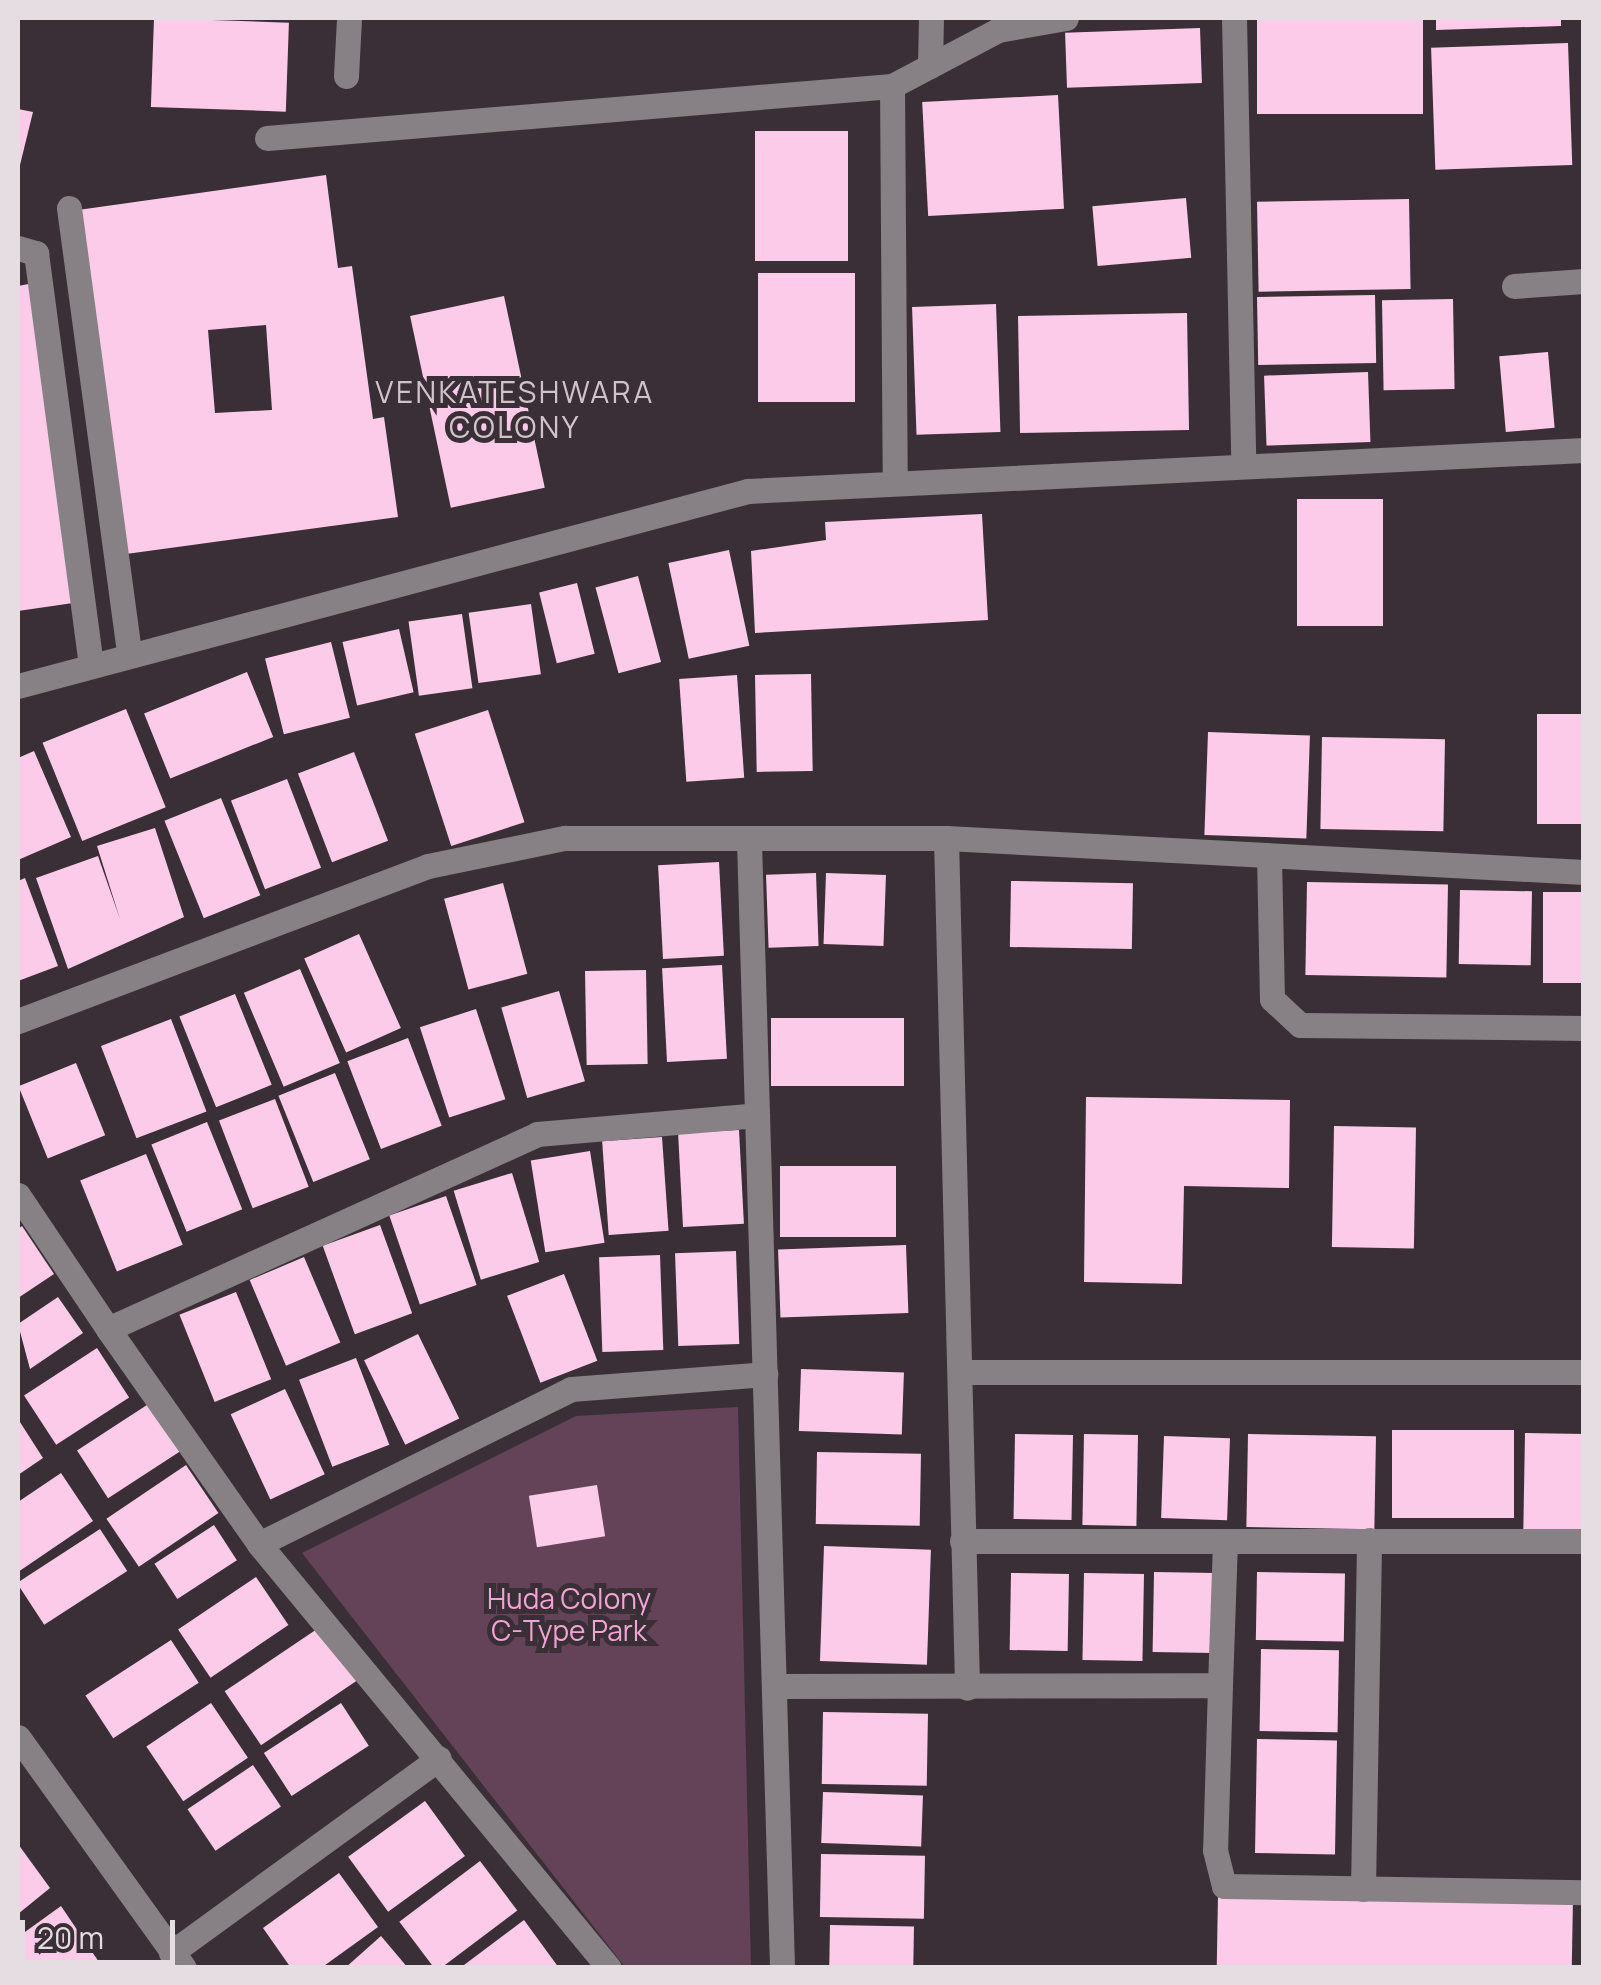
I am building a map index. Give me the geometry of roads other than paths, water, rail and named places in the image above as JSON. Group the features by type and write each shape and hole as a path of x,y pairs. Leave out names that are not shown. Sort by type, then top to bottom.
{"street":[{"path":"346,76 349,18"},
{"path":"930,66 931,18"},
{"path":"266,138 892,86 997,24 1066,18"},
{"path":"1234,18 1242,463"},
{"path":"892,86 895,482"},
{"path":"69,208 129,653"},
{"path":"18,248 36,254 91,664"},
{"path":"1514,286 1584,281"},
{"path":"18,686 129,653 748,491 1242,463 1584,450"},
{"path":"18,1021 428,866 565,838 946,838 1584,872"},
{"path":"946,838 967,1688"},
{"path":"749,841 782,1968"},
{"path":"1269,856 1272,999 1300,1025 1584,1028"},
{"path":"108,1329 537,1134 757,1115"},
{"path":"18,1195 259,1544 609,1968"},
{"path":"960,1372 1584,1372"},
{"path":"259,1544 571,1389 764,1374"},
{"path":"1363,1888 1369,1540"},
{"path":"962,1541 1584,1540"},
{"path":"1225,1541 1215,1850 1224,1886 1584,1892"},
{"path":"775,1686 1220,1685"},
{"path":"18,1738 178,1960 439,1758"}],"district":[{"name":"VENKATESHWARA COLONY","path":"515,409"}],"park label":[{"name":"Huda Colony C-Type Park","path":"569,1614"}]}
